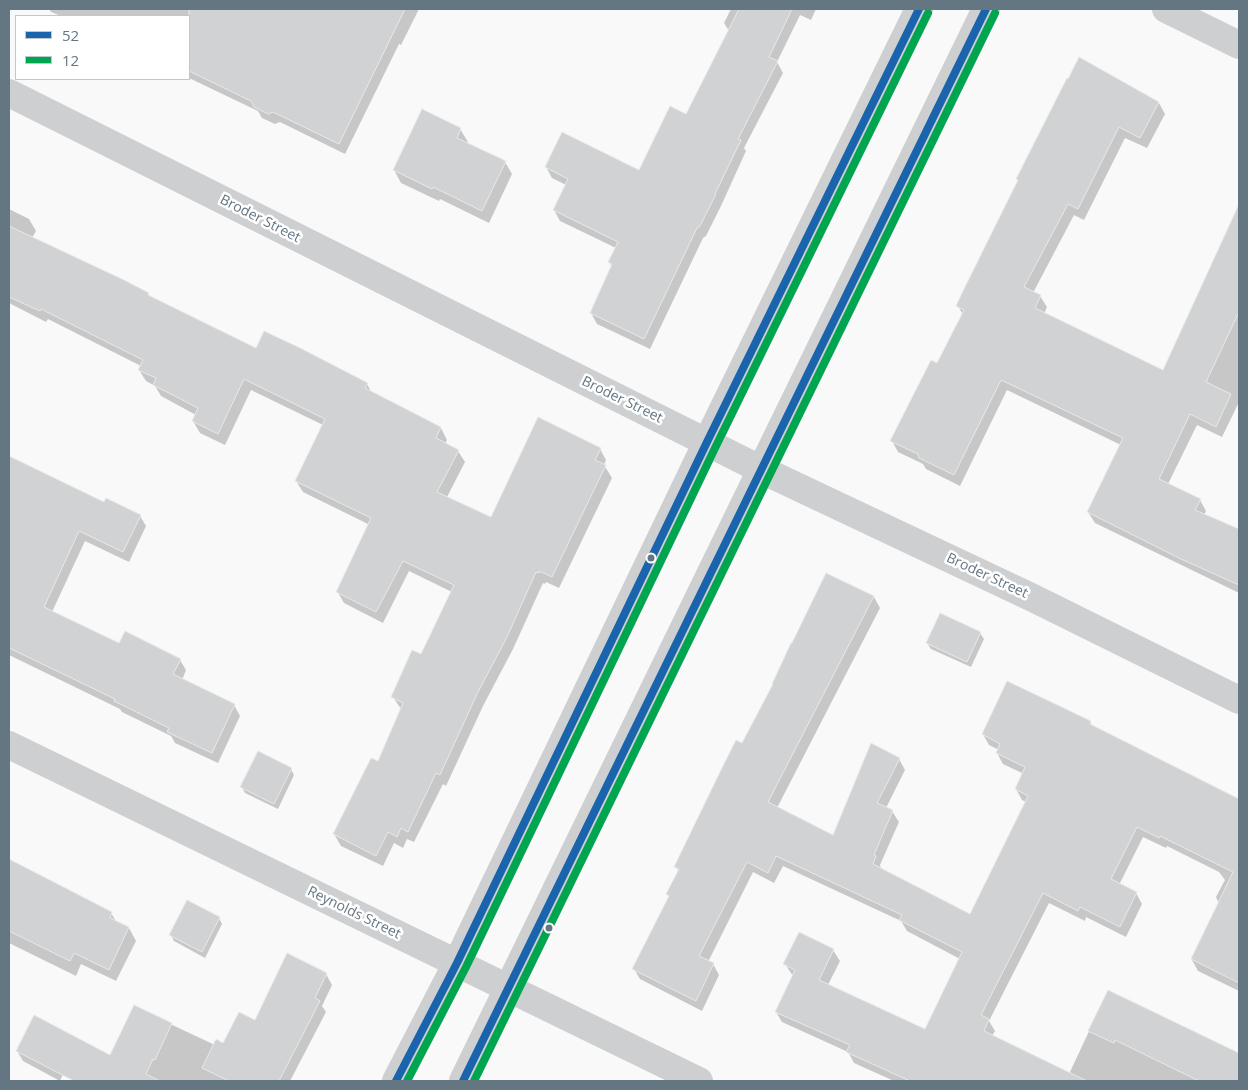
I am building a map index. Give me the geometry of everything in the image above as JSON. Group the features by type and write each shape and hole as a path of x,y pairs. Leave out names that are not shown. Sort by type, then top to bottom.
{"street":[{"path":"396,1081 457,963 707,442 920,9"},
{"path":"463,1081 986,9"},
{"path":"1166,9 1239,46"},
{"name":"Broder Street","path":"9,93 762,470 1033,598 1239,700"},
{"name":"Reynolds Street","path":"9,745 699,1081"}],"building":[{"path":"189,9 405,9 339,144 273,112 268,114 254,107 251,101 190,71"},
{"path":"739,9 792,9 769,57 778,61 738,139 741,140 716,194 700,226 697,228 644,339 590,313 612,264 608,262 618,242 553,210 568,179 545,167 562,132 639,170 670,106 686,114"},
{"path":"1079,57 1159,102 1140,138 1119,127 1078,209 1068,204 1024,287 1041,295 1035,308 1163,370 1239,204 1239,312 1206,382 1231,394 1216,427 1190,414 1159,479 1201,499 1195,510 1239,529 1239,585 1181,559 1087,512 1123,438 1001,380 954,475 919,458 918,454 890,441 931,360 937,363 964,310 956,306 1018,180 1016,179"},
{"path":"422,109 461,128 457,138 506,161 482,211 393,170"},
{"path":"9,226 124,280 149,293 148,295 256,348 264,331 368,383 365,388 441,427 436,438 459,450 437,492 491,517 538,417 601,448 595,460 606,465 552,577 539,571 539,573 536,572 507,637 477,694 440,775 436,773 408,832 401,828 397,837 388,832 376,856 333,834 371,758 378,761 403,703 391,697 412,650 421,654 454,585 403,561 376,612 336,592 371,518 295,481 325,419 244,379 218,434 192,421 198,408 153,385 156,378 138,370 143,360 41,309 40,311 9,297"},
{"path":"9,456 104,502 106,498 141,515 123,552 79,531 44,607 119,643 125,631 181,659 173,674 235,704 212,753 167,732 169,728 114,701 115,699 9,648"},
{"path":"826,573 874,596 768,802 833,835 871,743 900,758 877,803 893,810 874,855 876,856 873,864 970,914 1028,796 1015,789 1025,767 996,753 1000,744 982,734 1007,681 1091,721 1090,724 1239,799 1239,983 1191,959 1233,872 1160,836 1159,838 1137,827 1111,879 1137,892 1120,927 1080,907 1078,911 1043,893 981,1015 989,1019 984,1031 1087,1081 910,1081 846,1052 850,1045 775,1012 795,970 783,964 799,932 834,949 819,980 925,1029 962,952 899,920 902,915 776,856 768,873 747,862 699,956 714,963 696,1001 632,969 669,896 666,894 679,869 674,867 720,772 736,740 742,743 773,684"},
{"path":"940,613 981,632 967,662 926,643"},
{"path":"258,751 292,768 274,804 240,787"},
{"path":"9,859 112,912 110,918 129,927 109,970 74,953 70,961 9,931"},
{"path":"187,900 220,917 202,952 169,935"},
{"path":"287,953 327,973 315,998 320,1001 279,1081 229,1081 202,1068 216,1039 223,1043 239,1012 255,1020"},
{"path":"1108,990 1239,1053 1239,1081 1199,1081 1115,1040 1114,1043 1088,1031"},
{"path":"134,1005 172,1023 155,1060 153,1059 146,1074 160,1081 74,1081 16,1051 34,1015 110,1055"}],"transit line":[{"name":"52","path":"396,1081 457,963 707,442 919,9"},
{"name":"52","path":"463,1081 986,9"},
{"name":"12","path":"407,1081 466,967 716,446 928,13"},
{"name":"12","path":"474,1081 995,13"}]}
